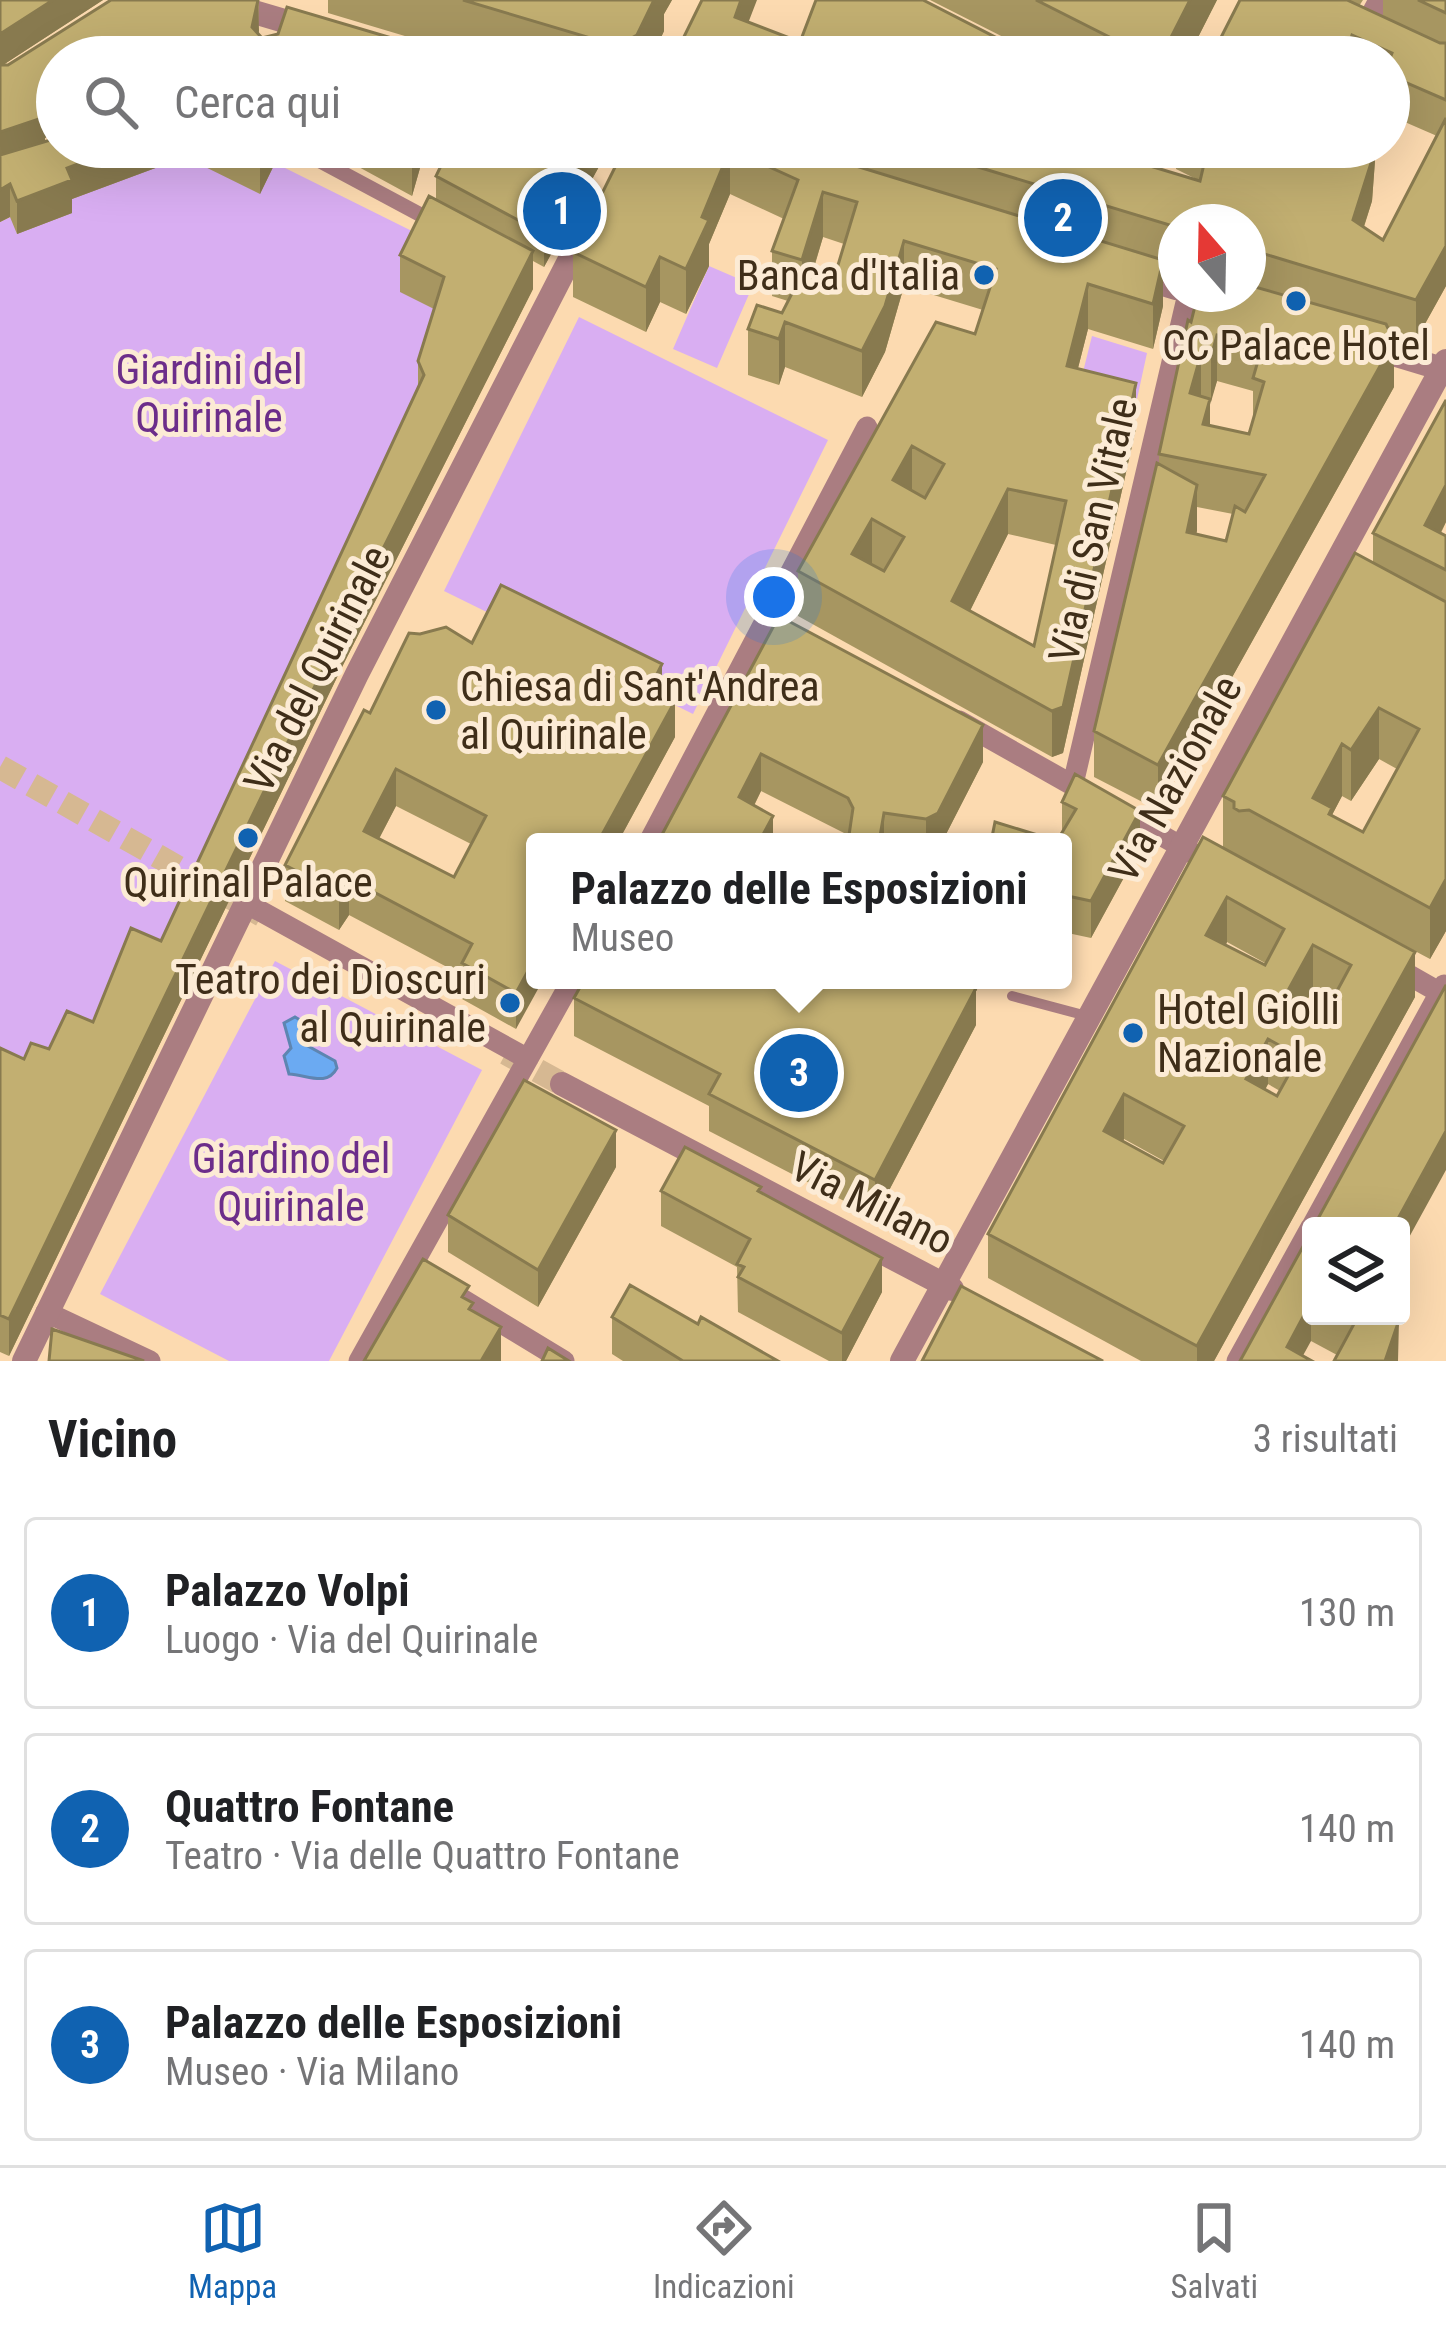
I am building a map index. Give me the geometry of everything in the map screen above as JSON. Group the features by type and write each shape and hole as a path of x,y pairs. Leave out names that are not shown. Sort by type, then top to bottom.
{"street":[{"path":"213,0 275,31 324,36"},
{"path":"1340,21 1372,36 1379,0"},
{"path":"333,168 459,236"},
{"name":"Via del Quirinale","path":"24,1361 548,283 597,207"},
{"path":"1110,268 1158,283"},
{"name":"Via di San Vitale","path":"1073,784 1195,312"},
{"path":"1339,338 1445,367"},
{"name":"Via Nazionale","path":"902,1361 1445,367"},
{"path":"654,833 779,623 867,427"},
{"path":"1333,569 1359,584"},
{"path":"935,708 1247,883"},
{"path":"244,902 528,1059"},
{"path":"1317,1217 1444,990 1381,959"},
{"path":"359,1361 567,989"},
{"name":"Via Milano","path":"562,1084 970,1299"},
{"path":"1238,1361 1302,1244"},
{"path":"411,1266 564,1361"},
{"path":"46,1312 150,1361"}],"lane":[{"path":"1012,996 1087,1016"}],"green space":[{"name":"Giardini del Quirinale","path":"150,168 209,168 259,193 272,168 285,168 426,238 444,314 419,398 161,978 93,1059 0,1085 0,222"},
{"path":"709,266 753,285 717,368 673,349"},
{"path":"579,317 828,440 693,714 444,591"},
{"path":"1092,336 1147,353 1132,422 1074,408"},
{"name":"Giardino del Quirinale","path":"275,961 482,1070 329,1361 229,1361 100,1294"}],"water":[{"path":"295,1017 305,1023 308,1046 335,1061 333,1074 316,1078 289,1074 284,1056 291,1048 284,1023"}],"building":[{"path":"0,0 53,0 0,34"},
{"path":"111,0 258,0 252,27 260,36 54,36"},
{"path":"463,0 654,0 635,36 584,36"},
{"path":"702,0 741,0 735,17 784,36 684,36"},
{"path":"816,0 923,0 993,36 802,36"},
{"path":"1036,0 1190,0 1172,36 1107,36"},
{"path":"1240,0 1347,0 1446,43 1446,100 1410,84 1410,36 1222,36"},
{"path":"1418,0 1446,0 1446,13"},
{"path":"287,7 385,36 270,36 278,34"},
{"path":"36,47 36,120 0,132 0,65"},
{"path":"1446,118 1446,246 1416,300 1266,254 1266,204 1158,204 1158,222 981,168 1157,168 1200,181 1203,168 1369,168 1353,220 1383,240"},
{"path":"36,144 36,168 67,168 72,180 17,201 10,184 0,190 0,155"},
{"path":"440,168 580,168 544,234 436,176"},
{"path":"615,168 722,168 702,217 709,220 686,269 660,257 646,287 573,252"},
{"path":"772,168 863,168 1158,258 1153,304 1088,284 1067,366 1136,383 1063,707 1052,711 798,571 936,322 975,334 996,269 904,241 885,306 862,351 785,322 779,339 748,329 757,305 782,313 806,266 835,275 857,202 823,192 802,260 772,251 798,180","holes":["912,446 944,464 925,498 893,480","1008,489 1066,501 1034,646 952,601","872,519 904,537 884,571 852,554"]},
{"path":"429,196 533,251 342,630 9,1319 0,1315 0,1048 24,1059 31,1043 49,1049 67,1011 93,1022 131,928 161,941 424,375 418,361 444,277 400,255"},
{"path":"1266,290 1386,324 1394,341 1158,765 1094,731 1157,463 1197,485 1187,532 1226,541 1235,506 1245,512 1265,475 1159,454 1188,320 1191,322 1194,312 1266,312","holes":["1217,335 1262,347 1253,378 1264,382 1249,434 1203,424 1210,399 1190,393 1201,354 1211,357"]},
{"path":"1446,400 1446,485 1425,525 1446,536 1446,570 1373,533"},
{"path":"1355,553 1446,602 1446,879 1430,908 1249,810 1239,811 1223,796","holes":["1379,708 1419,729 1363,832 1329,814 1332,808 1313,798 1342,744 1351,750"]},
{"path":"501,585 662,664 650,688 675,701 603,833 526,833 526,975 516,993 462,963 472,944 349,879 339,893 285,865 409,633 446,627 472,643","holes":["396,769 486,816 454,877 364,831"]},
{"path":"779,616 983,725 938,813 926,819 884,813 881,833 849,833 853,808 848,798 761,754 739,797 773,816 764,833 663,833"},
{"path":"1075,774 1140,811 1091,901 1072,897 1072,833 1062,833 1076,809 1062,802"},
{"path":"995,822 1031,833 993,833"},
{"path":"1203,837 1415,952 1197,1346 988,1234","holes":["1227,897 1284,929 1265,965 1206,935","1313,945 1351,965 1323,1017 1285,996","1268,1039 1299,1056 1277,1096 1246,1079","1124,1094 1184,1126 1163,1163 1104,1131"]},
{"path":"1446,985 1446,1131 1399,1217 1319,1217"},
{"path":"579,989 975,989 875,1180 709,1094 720,1074 574,998"},
{"path":"524,1080 616,1130 538,1270 448,1215"},
{"path":"685,1147 882,1258 842,1333 738,1277 744,1267 737,1264 750,1239 661,1191"},
{"path":"1302,1248 1302,1319 1287,1347 1312,1361 1240,1361"},
{"path":"423,1259 469,1286 462,1297 473,1303 469,1309 501,1327 481,1361 364,1361"},
{"path":"630,1285 698,1324 701,1317 778,1361 683,1361 612,1317"},
{"path":"961,1286 1103,1361 922,1361"},
{"path":"1353,1325 1397,1325 1385,1361 1334,1361"},
{"path":"52,1329 144,1361 49,1361"},
{"path":"548,1348 569,1361 542,1361"}],"tunnel":[{"path":"0,767 262,915"},
{"path":"506,1053 562,1084"}],"place":[{"name":"Palazzo Volpi","path":"562,211"},
{"name":"Quattro Fontane","path":"1063,218"},
{"name":"Banca d'Italia","path":"984,275"},
{"name":"CC Palace Hotel","path":"1296,301"},
{"name":"Chiesa di Sant'Andrea al Quirinale","path":"436,710"},
{"name":"Quirinal Palace","path":"248,838"},
{"name":"Teatro dei Dioscuri al Quirinale","path":"510,1003"},
{"name":"Hotel Giolli Nazionale","path":"1133,1033"},
{"name":"Palazzo delle Esposizioni","path":"799,1073"}]}
